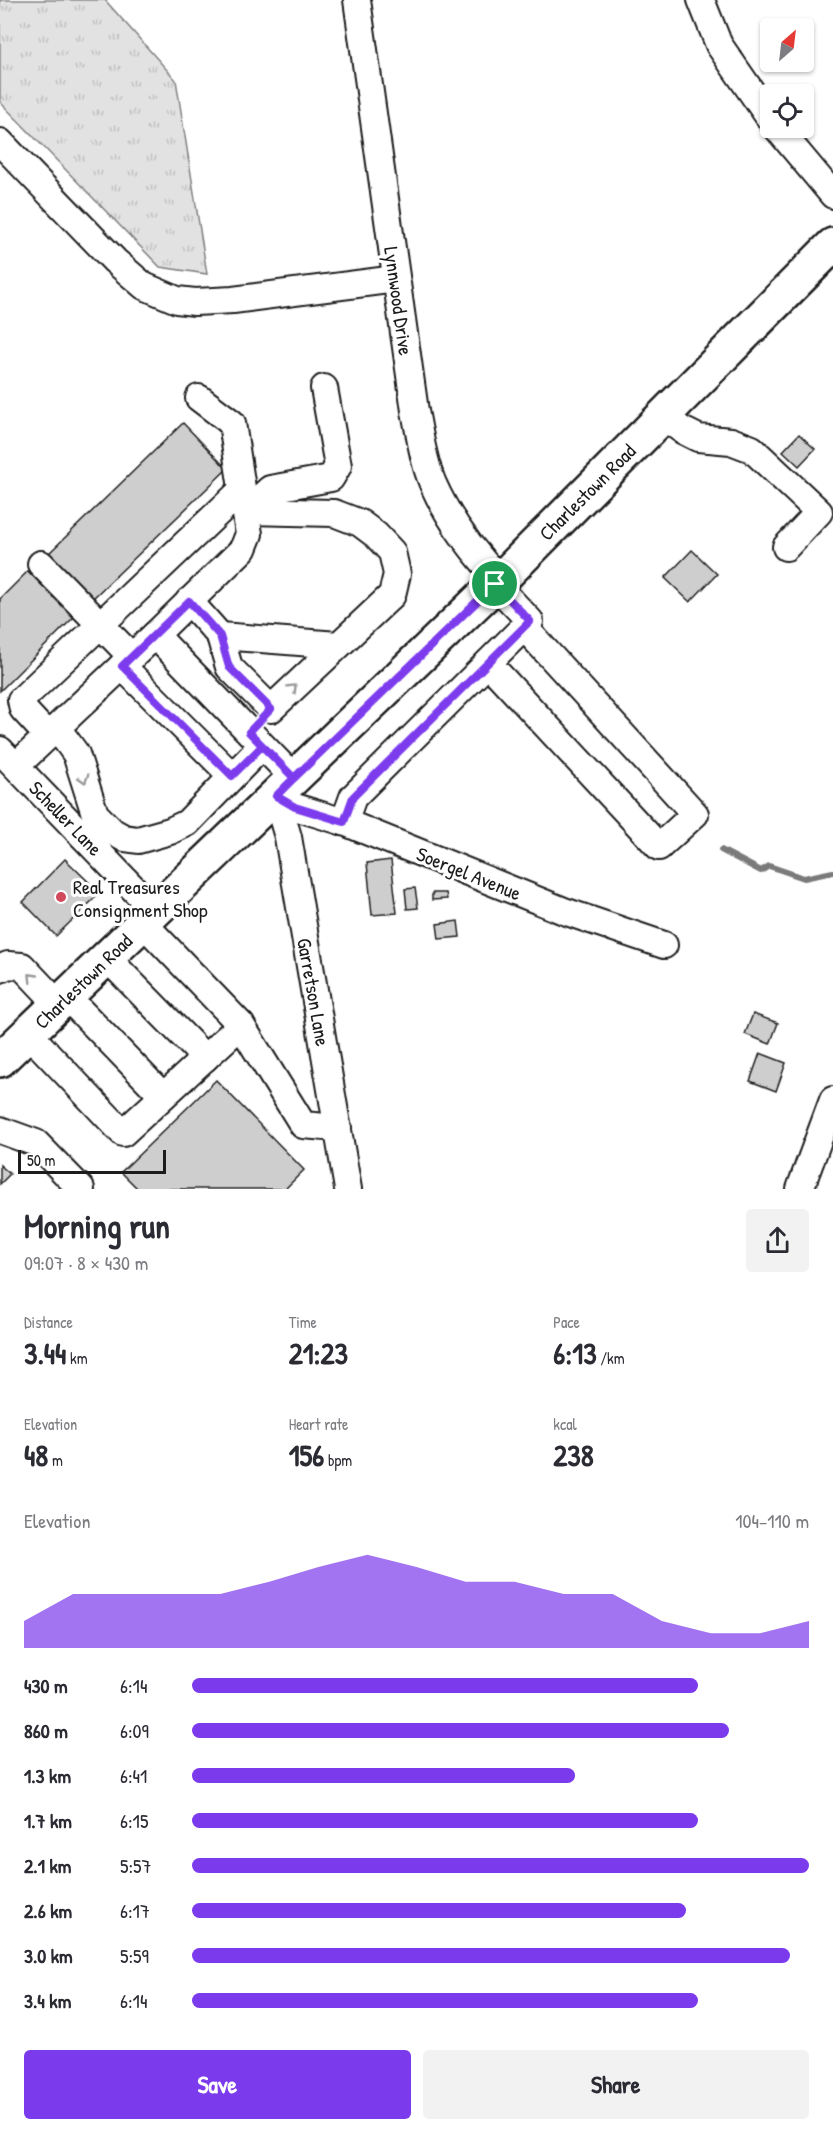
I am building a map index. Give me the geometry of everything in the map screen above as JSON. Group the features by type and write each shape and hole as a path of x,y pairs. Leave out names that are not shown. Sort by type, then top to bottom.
{"main road":[{"name":"Charlestown Road","path":"9,1047 63,1001 498,582 833,244"}],"street":[{"name":"Lynnwood Drive","path":"357,0 415,411 425,460 433,483 452,519 475,554 530,621 524,627"},
{"path":"701,0 719,45 760,104"},
{"path":"785,138 833,195"},
{"path":"0,142 115,261 144,286 177,300 214,302 396,279"},
{"path":"244,501 334,513 360,524 376,535 392,552 397,574 392,595 271,709 256,739 232,776 187,823 170,831 138,840 124,838 113,832 94,814 76,754 23,709 21,700 100,624 244,501 270,489 331,478 338,466 324,388"},
{"path":"8,758 52,732 243,549 249,534 232,423 199,398"},
{"path":"663,416 698,438 731,441 752,448 819,512 786,548"},
{"path":"40,564 100,624 127,661 232,776"},
{"path":"189,601 220,636 229,667 271,709"},
{"path":"344,822 353,797 524,627 695,814 659,847 488,663"},
{"path":"155,634 256,739 285,787"},
{"path":"220,636 338,645"},
{"name":"Scheller Lane","path":"8,758 241,1025 303,1125 338,1128"},
{"name":"Soergel Avenue","path":"285,787 295,807 344,822 564,911 664,945"},
{"name":"Garretson Lane","path":"285,787 288,837 348,1189"},
{"path":"107,958 205,1058"},
{"path":"0,969 8,964 22,966 63,1001 163,1096"},
{"path":"9,1047 123,1133 241,1025"},
{"path":"800,1189 833,1100"},
{"path":"0,1130 36,1143 81,1189"}],"green space":[{"path":"0,0 105,0 176,80 207,274 160,267 0,102"}],"building":[{"path":"183,423 227,469 89,602 45,557"},
{"path":"799,434 815,449 799,466 783,451"},
{"path":"692,550 717,574 690,602 665,578"},
{"path":"28,571 74,617 0,691 0,599"},
{"name":"Real Treasures Consignment Shop","path":"65,859 100,893 56,936 23,902"},
{"path":"391,860 397,913 372,915 367,863"},
{"path":"415,888 418,908 407,909 405,889"},
{"path":"432,893 446,893 447,899 432,900"},
{"path":"458,921 460,937 439,939 437,924"},
{"path":"753,1014 778,1023 770,1044 745,1034"},
{"path":"760,1053 786,1063 776,1091 750,1081"},
{"path":"216,1080 304,1170 285,1189 138,1189 121,1172"},
{"path":"0,1165 10,1174 0,1184"}],"waterway":[{"path":"721,850 761,871 769,866 804,878 833,872"}],"place":[{"name":"Real Treasures Consignment Shop","path":"61,897"}],"route":[{"path":"495,584 294,778 249,732 271,709 229,667 220,636 189,601 122,666 232,776 262,746 294,778 276,796 295,807 344,822 353,797 530,621 495,584"}]}
